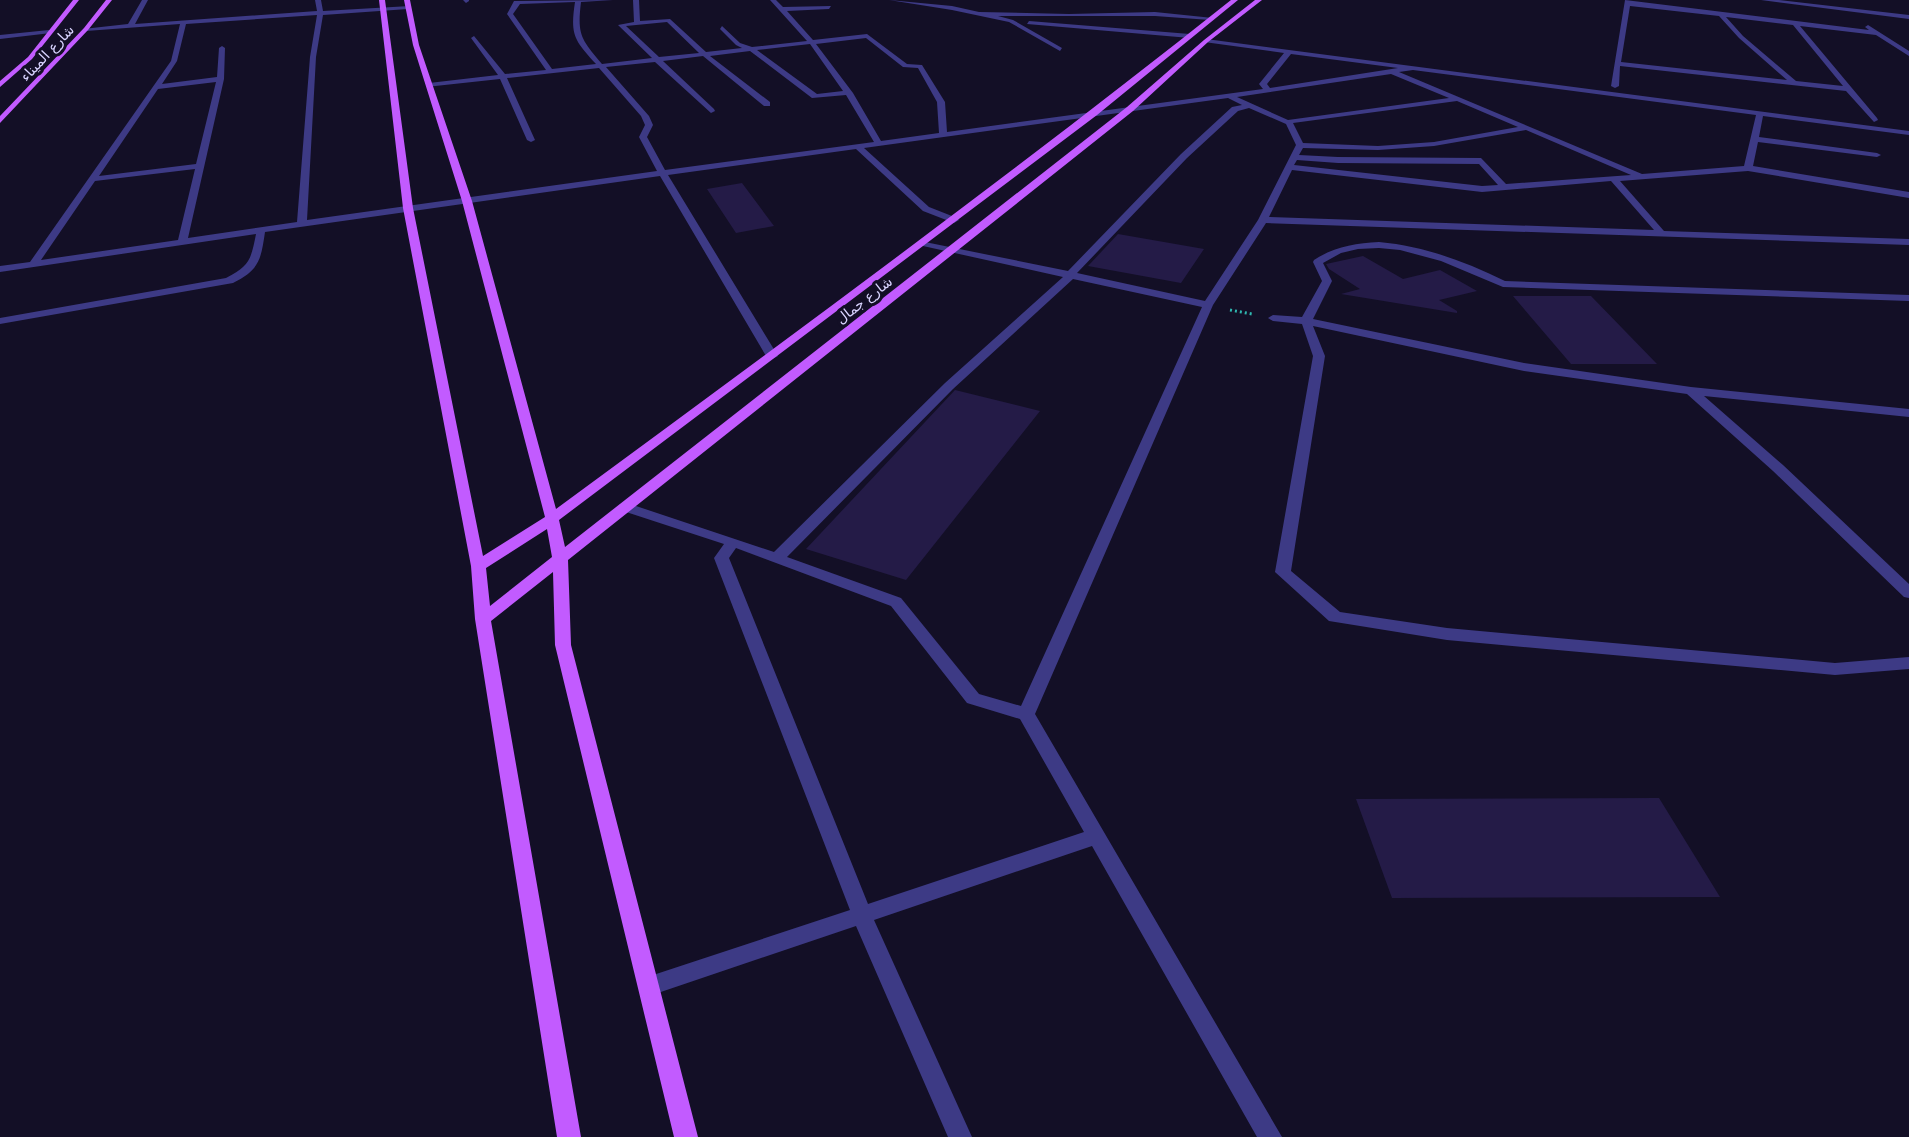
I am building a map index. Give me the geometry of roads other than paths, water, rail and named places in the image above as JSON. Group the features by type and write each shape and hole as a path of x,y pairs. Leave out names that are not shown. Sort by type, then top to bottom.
{"main road":[{"path":"0,85 30,58 76,0"},
{"name":"شارع الميناء","path":"0,121 86,29 109,0"},
{"name":"شارع جمال","path":"478,566 552,519 954,220 1094,113 1235,0"},
{"name":"شارع جمال","path":"483,619 1130,109 1210,38 1259,0"},
{"path":"408,3 416,45 467,201 552,519 560,558 563,645 686,1137"},
{"path":"383,4 408,208 478,566 483,619 568,1137"},
{"path":"76,30 86,29"},
{"path":"49,33 58,32"}],"street":[{"path":"130,27 145,0"},
{"path":"302,224 313,57 320,14 318,0"},
{"path":"550,71 510,14 518,1 610,0"},
{"path":"636,0 637,23"},
{"path":"773,0 812,42 849,93 879,144"},
{"path":"892,0 1011,21 1095,30 1190,36"},
{"path":"1764,0 1909,17"},
{"path":"578,1 575,31 583,48 602,65 645,116 649,125 643,136 662,173 772,356"},
{"path":"1615,86 1629,2 1875,33"},
{"path":"86,29 320,14 383,4 408,3"},
{"path":"783,9 829,7"},
{"path":"977,14 1014,10 1069,16 1155,14 1210,18"},
{"path":"1850,11 1875,33 1909,54"},
{"path":"1721,15 1741,37 1793,82"},
{"path":"711,111 621,25 668,20 704,54 767,104"},
{"path":"1011,21 1059,49"},
{"path":"33,264 174,61 183,24"},
{"path":"1795,24 1874,120"},
{"path":"722,27 738,44 751,49 815,96 849,93"},
{"path":"0,37 49,33"},
{"path":"429,85 867,36 905,66 920,66 941,102 943,135"},
{"path":"474,38 503,77 531,140"},
{"path":"1210,38 1289,52 1909,133"},
{"path":"1210,38 1615,86 1909,124"},
{"path":"182,242 220,79 222,48"},
{"path":"1268,90 1263,84 1289,52"},
{"path":"1617,64 1848,89"},
{"path":"0,269 408,208 1228,96 1413,68"},
{"path":"1393,72 1643,176"},
{"path":"156,87 220,79"},
{"path":"1228,96 1287,122 1458,99"},
{"path":"777,558 949,386 1070,275 1223,119 1235,109 1250,105"},
{"path":"1748,168 1760,114"},
{"path":"1026,714 1208,305 1263,220 1294,156 1287,122"},
{"path":"1294,156 1434,144 1527,128"},
{"path":"1754,140 1877,155"},
{"path":"858,147 926,209 954,220"},
{"path":"1294,156 1482,189 1748,168 1909,195"},
{"path":"1294,156 1349,160 1481,161 1504,187"},
{"path":"92,179 200,166"},
{"path":"1614,178 1662,234"},
{"path":"1263,220 1909,242"},
{"path":"0,321 229,281 254,265 261,230"},
{"path":"923,243 1208,305"},
{"path":"1909,298 1503,284 1466,265 1424,252 1378,245 1339,250 1318,262 1327,281 1306,321 1319,356 1283,572 1335,617 1447,634 1835,669 1909,663"},
{"path":"1273,318 1306,321 1524,367 1691,392 1909,413"},
{"path":"1691,392 1778,468 1909,593"},
{"path":"625,507 733,542 896,602 973,699 1026,714 1270,1137"},
{"path":"733,542 721,558 862,915 960,1137"},
{"path":"649,986 1097,836"}]}
